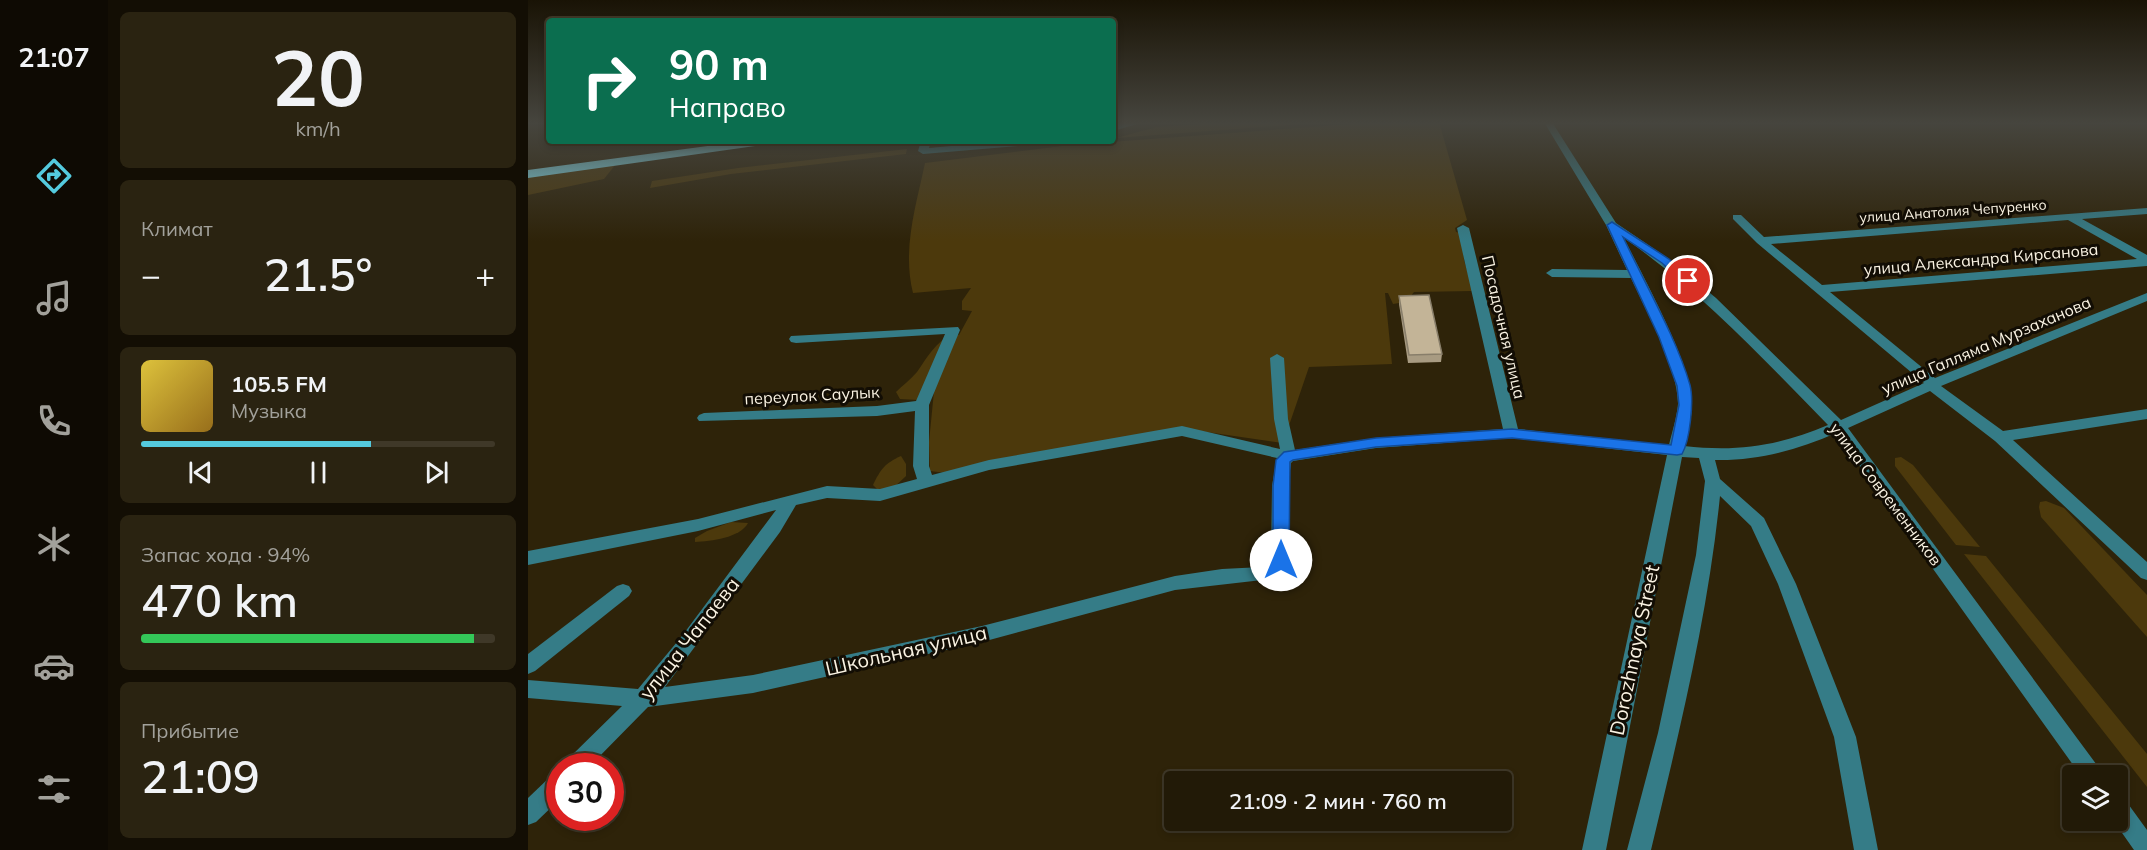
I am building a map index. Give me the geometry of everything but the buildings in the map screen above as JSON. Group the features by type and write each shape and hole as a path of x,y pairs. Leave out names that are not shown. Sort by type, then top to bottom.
{"highway":[{"path":"528,168 574,162"},
{"path":"528,174 618,162"}],"street":[{"name":"Dorozhnaya Street","path":"1573,162 1612,225 1665,337 1683,386 1685,405 1594,850"},
{"name":"улица Анатолия Чепуренко","path":"1761,241 2147,211"},
{"path":"1737,217 1761,241 1927,377 1938,391 2000,437 2147,573"},
{"path":"2070,217 2147,261"},
{"name":"улица Современников","path":"1612,225 1665,261 1712,302 1840,428 2086,765"},
{"name":"Посадочная улица","path":"1463,228 1512,433"},
{"name":"улица Александра Кирсанова","path":"1818,289 2147,261"},
{"path":"1552,273 1635,274"},
{"name":"улица Галляма Мурзаханова","path":"1289,456 1376,443 1512,433 1706,454 1745,456 1840,428 1932,384 2147,297"},
{"path":"796,339 953,330 922,405 921,466 926,483"},
{"path":"528,558 687,528 827,492 880,495 989,465 1182,431 1289,456 1281,418 1277,358"},
{"name":"переулок Саулык","path":"704,418 877,411 922,405"},
{"path":"2000,437 2147,414"},
{"path":"1639,850 1669,733 1705,555 1713,481 1706,454"},
{"name":"Школьная улица","path":"528,689 643,699 753,684 982,634 1175,584 1222,576 1265,574 1278,567 1282,550 1280,502 1283,460 1289,456"},
{"path":"1713,481 1758,522 1787,585 1845,736 1866,850"},
{"name":"улица Чапаева","path":"589,753 643,699 689,642 760,547 789,500"},
{"path":"528,665 623,591"},
{"path":"528,814 546,797"},
{"path":"2128,823 2147,849"}],"shaded area":[{"path":"794,162 839,162 731,174 650,188 652,181"},
{"path":"1450,162 1467,220 1455,228 1456,232 1462,233 1464,260 1473,291 1414,292 1406,302 1393,304 1388,293 1385,293 1392,364 1309,367 1283,443 1179,428 946,473 930,471 929,442 935,381 918,400 900,399 896,392 917,372 941,341 953,333 959,335 972,311 962,310 962,301 971,288 913,293 910,277 910,244 914,211 925,163"},
{"path":"616,164 604,179 528,195 528,176"},
{"path":"901,456 906,464 906,476 890,491 878,490 873,485 881,471 891,461"},
{"path":"1901,457 1913,465 1980,547 1956,545 1895,466 1895,458"},
{"path":"2046,501 2064,508 2147,595 2147,637 2041,517 2040,502"},
{"path":"731,522 748,523 732,535 717,540 695,542 695,538 707,531"},
{"path":"1964,554 1986,556 2147,754 2147,787"}],"route":[{"path":"1281,560 1281,486 1283,460 1289,456 1376,443 1512,433 1677,450 1685,405 1683,386 1665,337 1612,225 1665,261 1688,281"}]}
